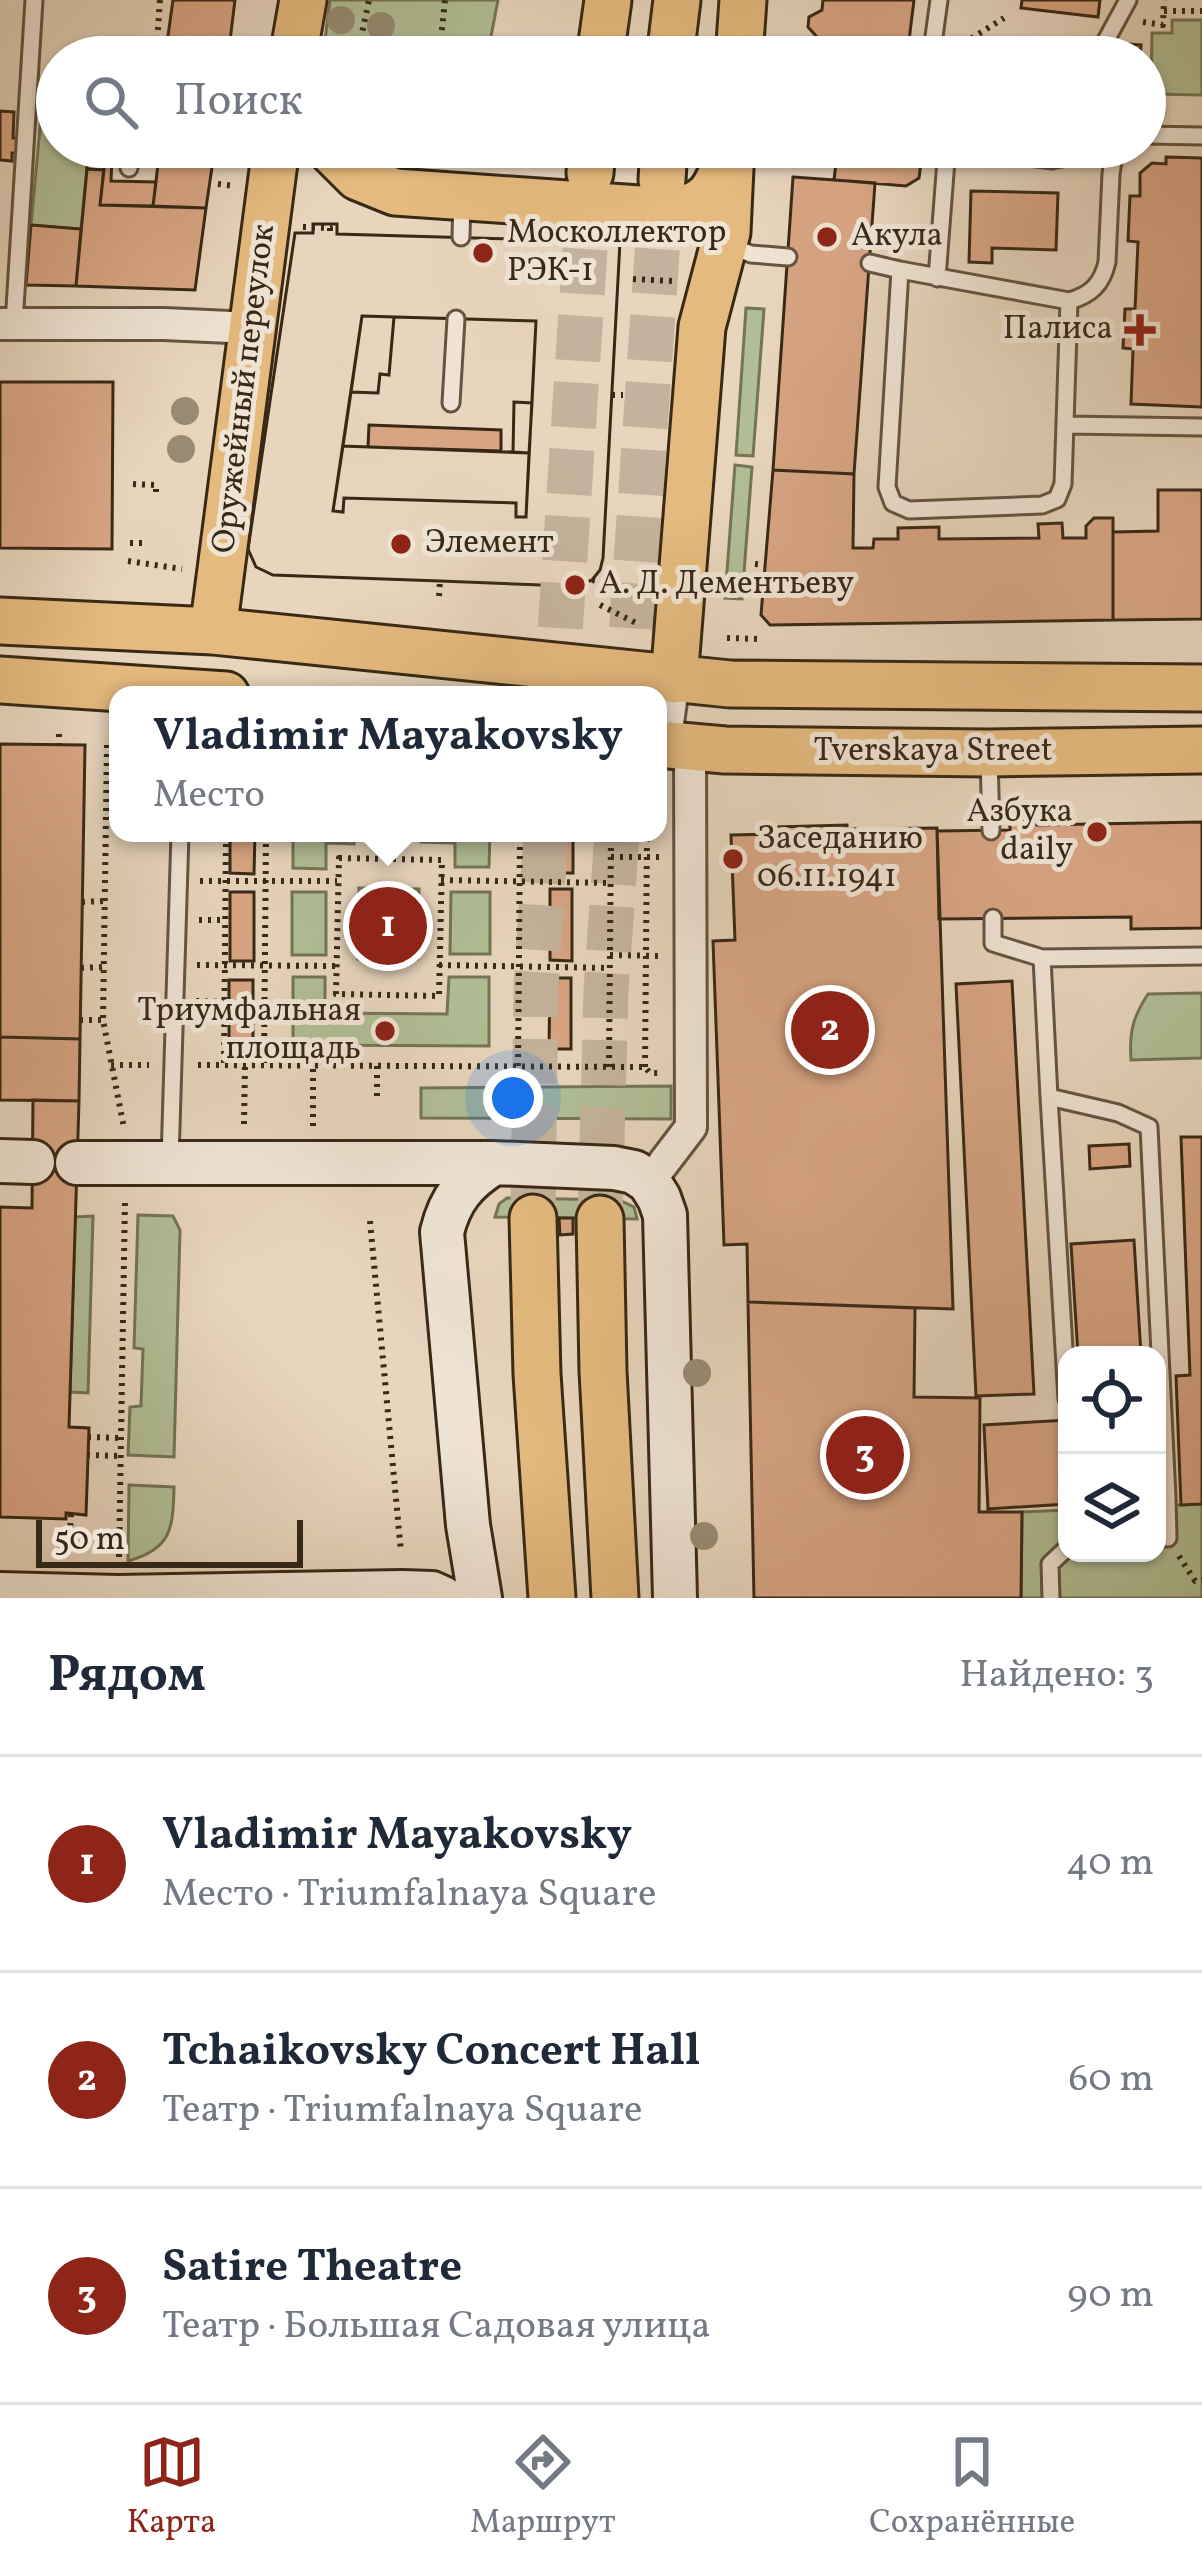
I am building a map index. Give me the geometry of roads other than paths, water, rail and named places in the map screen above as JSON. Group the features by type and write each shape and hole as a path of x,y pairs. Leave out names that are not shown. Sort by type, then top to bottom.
{"main road":[{"path":"603,36 608,0"},
{"path":"673,36 677,0"},
{"path":"740,36 743,0"},
{"name":"Оружейный переулок","path":"213,631 273,168"},
{"path":"349,168 377,187 461,216 665,179"},
{"path":"665,179 694,207 718,185 724,168"},
{"path":"702,327 725,244 730,168"},
{"path":"665,179 695,238 702,327 674,680"},
{"name":"Tverskaya Street","path":"0,621 213,631 730,684 1202,688"},
{"path":"0,680 109,688"},
{"name":"Tverskaya Street","path":"671,745 725,751 1202,751"},
{"path":"77,1163 494,1163 624,1169 657,1198 675,1598"},
{"path":"480,1598 468,1525 442,1232 447,1210 460,1188 494,1163"},
{"path":"532,1218 552,1598"},
{"path":"600,1219 615,1598"},
{"path":"0,1594 402,1592 442,1598"}],"street":[{"path":"7,324 252,328"},
{"path":"657,1198 691,1127 689,858 671,745 674,680"}],"lane":[{"path":"7,324 22,188 34,0"},
{"path":"934,36 939,0"},
{"path":"1108,36 1128,0"},
{"path":"1166,135 1202,136"},
{"path":"937,278 949,168"},
{"path":"870,263 1069,301 1083,297 1095,288 1107,262 1112,168"},
{"path":"0,187 22,188"},
{"path":"725,244 751,254 788,257"},
{"path":"900,270 886,487 892,503 909,509 1057,499 1063,484 1069,301"},
{"path":"452,403 456,319"},
{"path":"1065,425 1202,427"},
{"path":"989,753 991,831"},
{"path":"170,1164 179,842"},
{"path":"993,918 993,943 1042,958 1202,956"},
{"path":"1042,958 1064,1346"},
{"path":"1049,1096 1118,1113 1149,1127 1159,1454"},
{"path":"1051,1598 1050,1564 1058,1556"}],"tunnel":[{"path":"557,686 590,173"},
{"path":"628,686 662,180"},
{"path":"533,1218 536,987 545,842"},
{"path":"600,1219 606,990 616,842"}],"place":[{"name":"Акула","path":"827,237"},
{"name":"Москоллектор РЭК-1","path":"483,253"},
{"name":"Палиса","path":"1140,330"},
{"name":"Элемент","path":"401,544"},
{"name":"А. Д. Дементьеву","path":"575,585"},
{"name":"Азбука daily","path":"1097,832"},
{"name":"Заседанию 06.11.1941","path":"733,859"},
{"name":"Vladimir Mayakovsky","path":"388,926"},
{"name":"Tchaikovsky Concert Hall","path":"830,1030"},
{"name":"Триумфальная площадь","path":"385,1031"},
{"name":"Satire Theatre","path":"865,1455"}]}
